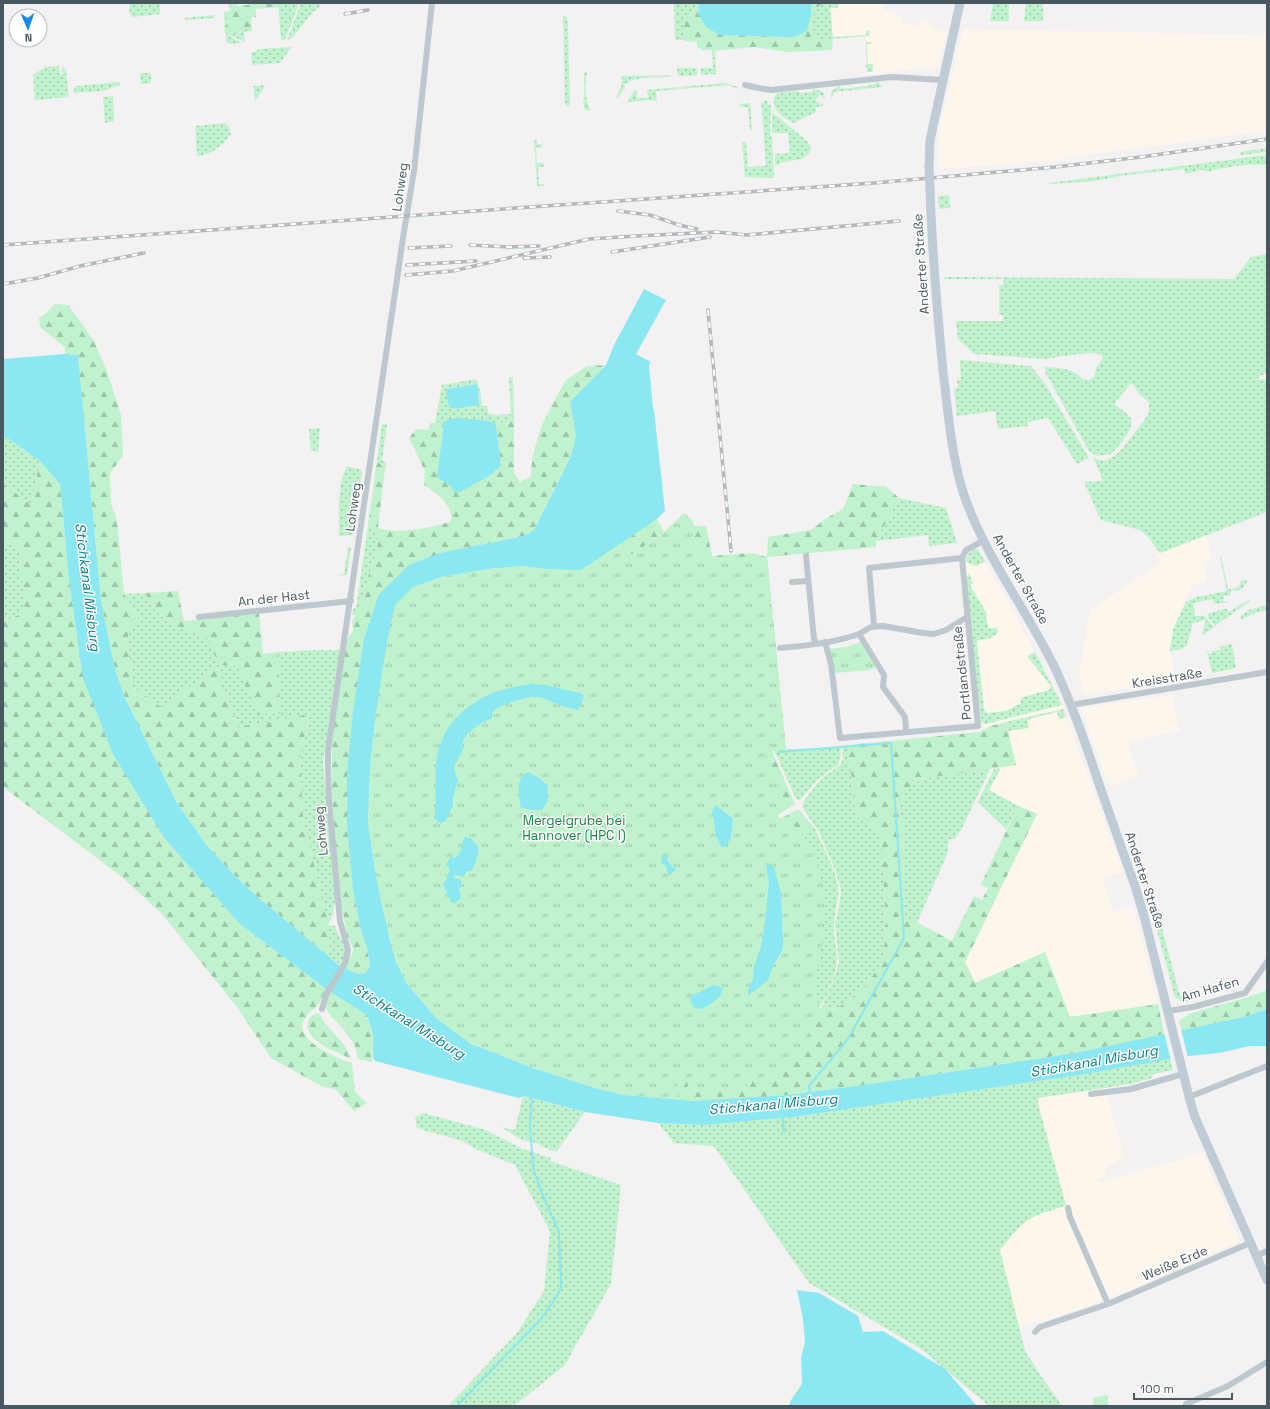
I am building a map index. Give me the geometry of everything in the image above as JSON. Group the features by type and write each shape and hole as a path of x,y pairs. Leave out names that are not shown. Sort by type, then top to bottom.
{"main road":[{"name":"Anderter Straße","path":"960,3 930,140 928,167 936,299 950,432 956,467 963,492 983,541 1042,643 1057,672 1071,705 1136,889 1152,944 1189,1097 1199,1128 1267,1280"}],"street":[{"name":"Lohweg","path":"322,1009 326,995 345,962 348,946 340,921 330,809 328,764 331,726 351,601 400,256 412,186 432,3"},
{"path":"745,85 771,90 892,77 943,80"},
{"path":"780,648 846,639 874,626 869,568 962,558 966,550 983,541"},
{"path":"806,556 816,644"},
{"name":"Portlandstraße","path":"824,642 831,664 840,738 906,731 978,726 962,558"},
{"path":"792,582 808,581"},
{"name":"An der Hast","path":"199,617 351,601"},
{"name":"Portlandstraße","path":"874,626 934,634 946,630 967,617"},
{"path":"859,634 884,675 883,688 905,717 906,731"},
{"name":"Kreisstraße","path":"1071,705 1267,672"},
{"name":"Am Hafen","path":"1168,1011 1193,1007 1245,993 1267,962"},
{"path":"1189,1097 1267,1066"},
{"path":"1091,1094 1131,1089 1183,1074"},
{"path":"1068,1208 1070,1217 1108,1304"},
{"name":"Weiße Erde","path":"1035,1332 1040,1327 1108,1304 1250,1243"},
{"path":"1256,1256 1267,1251"},
{"path":"1186,1404 1228,1386 1267,1362"}],"shaded area":[{"path":"824,3 884,3 883,9 901,16 901,22 919,26 921,20 931,22 930,28 946,32 939,67 868,74 865,36 819,40"},
{"path":"963,29 1267,35 1267,131 1062,158 1062,160 939,169 938,153 940,127"},
{"path":"1206,535 1212,559 1204,562 1207,582 1192,585 1173,629 1170,651 1175,680 1084,694 1079,677 1090,610 1161,562 1156,555"},
{"path":"978,549 1018,620 1062,705 1123,872 1103,878 1113,912 1133,906 1158,1004 1070,1018 1045,952 975,983 965,962 1037,814 1018,806 989,790 1001,768 1015,765 1006,722 984,729 981,722 965,579 967,555"},
{"path":"1172,695 1180,730 1127,742 1139,776 1110,787 1081,708"},
{"path":"1105,1088 1124,1157 1106,1168 1108,1172 1099,1180 1099,1182 1176,1161 1202,1151 1240,1241 1133,1289 1051,1319 1019,1326 999,1249 1027,1220 1038,1098"}],"green space":[{"path":"130,3 160,3 160,14 133,17 129,12"},
{"path":"227,3 231,7 231,33 238,33 249,27 249,23 251,23 252,31 244,32 245,42 225,33 224,12 230,11"},
{"path":"228,3 236,3 238,6 278,3 279,7 256,9 256,17 251,17 249,27 232,33 227,30 226,17 231,12 231,7"},
{"path":"278,3 299,3 285,40 281,40"},
{"path":"301,3 320,3 319,4 321,6 314,11 291,39 287,40"},
{"path":"674,3 699,3 698,9 690,14 684,36 685,40 675,40"},
{"path":"811,3 823,3 815,9 811,27 819,37 819,40 833,39 832,50 789,52 754,47 712,51 697,48 697,42 685,41 684,26 690,15 698,9 698,14 811,14"},
{"path":"823,3 838,3 838,8 830,8 833,37 866,35 867,30 870,32 869,36 819,40 811,27 815,9"},
{"path":"993,3 1009,3 1009,21 990,21"},
{"path":"1026,3 1043,3 1043,21 1024,21"},
{"path":"214,15 214,18 186,20 185,18"},
{"path":"563,15 567,17 568,27 570,105 567,106 565,103"},
{"path":"226,34 242,43 229,44 226,41"},
{"path":"866,42 871,42 872,44 867,44 868,64 873,64 872,72 867,72"},
{"path":"291,47 280,63 252,65 251,53 260,49"},
{"path":"712,51 715,51 716,74 701,75 701,68 713,68"},
{"path":"59,66 60,74 63,74 62,66 66,70 69,97 35,100 33,75 45,67"},
{"path":"677,68 697,68 697,75 678,76"},
{"path":"585,71 587,73 585,87 586,96 590,109 588,111 584,108 583,99"},
{"path":"140,73 151,73 151,83 141,84"},
{"path":"672,75 670,77 640,78 634,80 624,85 625,87 618,98 616,97 622,85 622,76"},
{"path":"120,82 120,85 102,91 74,93 74,88 76,86"},
{"path":"876,82 883,87 834,92 833,97 831,97 831,92 839,86 842,89 873,85"},
{"path":"724,83 738,87 738,89 728,85 656,91 657,102 653,100 627,102 633,92 637,90 638,98 648,98 647,90"},
{"path":"265,85 263,90 255,101 253,86"},
{"path":"814,89 823,92 825,99 823,99 823,96 820,95 816,99 816,101 825,106 815,107 816,112 793,123 780,115 777,111 774,98 777,93 797,91 801,93 811,92"},
{"path":"113,96 114,121 105,123 103,97"},
{"path":"764,101 767,101 771,106 770,135 772,136 774,178 745,177 742,142 746,142 748,167 766,166 761,104"},
{"path":"750,103 752,130 750,130 748,107 740,107 739,104"},
{"path":"772,112 808,142 811,148 809,154 802,159 783,162 775,166 775,154 790,153 788,133 772,133"},
{"path":"225,123 229,127 231,134 228,138 221,146 212,152 197,156 195,126"},
{"path":"534,139 537,139 537,145 542,144 542,147 536,148 537,163 544,163 544,167 538,167 539,184 545,184 544,186 537,186"},
{"path":"1267,148 1267,152 1241,155 1240,152"},
{"path":"1267,155 1267,165 1237,166 1208,172 1199,170 1185,174 1185,170 1183,169 1126,175 1095,181 1049,183"},
{"path":"949,195 950,208 939,209 938,196"},
{"path":"1267,254 1267,373 1260,376 1257,380 1267,379 1267,512 1160,553 1148,537 1140,530 1101,520 1084,482 1103,481 1093,456 1099,460 1105,460 1117,454 1147,416 1149,402 1139,394 1134,385 1131,383 1114,404 1130,417 1132,423 1131,427 1111,454 1097,456 1089,451 1045,372 1045,367 1060,368 1079,375 1082,379 1089,380 1094,377 1096,368 1103,358 1100,354 1090,353 1046,359 974,354 958,339 956,321 1003,321 1003,315 999,315 999,285 1003,285 1003,279 944,279 944,277 1234,279 1251,257"},
{"path":"55,304 69,306 94,341 107,371 121,415 123,456 110,473 111,504 117,520 124,594 139,617 128,634 132,686 161,707 217,667 238,727 310,714 300,756 303,818 328,924 330,944 327,955 254,894 231,872 205,843 177,803 124,696 114,665 101,601 78,355 65,354 65,347 40,327 39,318"},
{"path":"960,360 1031,366 1045,384 1089,458 1077,464 1048,418 1028,422 1028,426 998,429 995,411 957,416 954,389 958,388 957,380 961,380"},
{"path":"606,365 570,402 576,435 571,456 534,530 524,536 440,553 346,798 353,888 360,927 367,948 370,968 364,974 355,973 344,968 353,951 353,948 347,936 341,901 334,837 332,744 344,652 348,638 353,631 352,621 358,612 366,589 379,539 368,525 377,461 385,469 378,527 384,530 403,531 436,526 451,521 451,515 447,504 424,485 425,471 409,438 416,429 429,430 430,423 443,422 443,431 477,482 489,476 501,466 496,424 514,418 514,473 520,482 531,476 532,459 541,427 566,380 587,366"},
{"path":"509,377 513,377 514,418 496,424 489,421 453,419 435,423 442,385 476,379 480,389 482,406 487,406 488,413 494,415 511,414","holes":["476,384 478,389 479,405 455,409 449,407 446,393 448,389"]},
{"path":"382,424 387,424 382,460 386,463 385,469 377,461"},
{"path":"320,428 318,452 311,450 309,429"},
{"path":"3,435 40,461 31,504 3,484"},
{"path":"40,461 60,484 69,579 165,839 240,924 326,989 319,1003 304,1019 303,1029 306,1036 312,1043 329,1054 352,1063 355,1092 367,1103 354,1111 335,1089 323,1087 271,1058 237,1007 162,914 122,877 3,787 3,622 25,612 19,549 3,541 3,484 31,504"},
{"path":"347,466 362,470 353,535 339,536 340,491"},
{"path":"853,484 887,487 899,498 876,541 876,547 767,557 768,537 811,530 825,519 843,509"},
{"path":"899,498 946,508 957,543 929,546 928,535 876,541"},
{"name":"Mergelgrube bei Hannover (HPC I)","path":"684,513 693,521 695,542 707,560 767,557 786,750 765,751 786,810 777,815 780,819 787,815 818,860 824,897 825,925 818,968 814,976 815,992 819,1008 812,1022 806,1053 774,1075 750,1081 745,1088 689,1093 687,1080 677,1081 678,1100 624,1095 595,1088 533,1068 471,1044 436,1018 407,984 396,962 377,882 368,823 370,767 376,712 386,647 395,605 413,587 441,577 488,569 522,566 547,569 581,570 621,542 632,554 661,535"},
{"name":"Mergelgrube bei Hannover (HPC I)","path":"657,519 664,532 554,611 678,526 706,526 712,556 751,553 767,557 786,750 772,751 795,804 777,815 780,819 798,809 813,826 793,841 814,976 815,992 819,1008 829,1010 841,1006 864,988 883,961 886,926 881,833 856,817 848,745 979,732 991,726 1006,722 1016,765 921,779 906,790 900,809 904,832 903,855 905,916 952,941 974,896 982,900 988,888 981,884 1018,806 1037,814 965,962 975,983 1045,952 1070,1017 1158,1004 1164,1034 1075,1053 789,1095 701,1101 678,1100 386,647 621,542"},
{"path":"368,525 379,539 366,589 358,612 355,616 352,613 354,608 356,608"},
{"path":"3,541 19,549 25,612 3,622"},
{"path":"348,547 351,547 347,575 334,576 344,574"},
{"path":"978,549 985,562 976,566 966,562 969,553"},
{"path":"1220,557 1228,589 1231,589 1230,596 1224,595 1223,601 1228,602 1214,604 1213,599 1193,603 1195,616 1205,616 1214,627 1203,635 1202,633 1206,621 1193,623 1187,645 1182,649 1170,651 1173,629 1186,602 1196,597 1227,591"},
{"path":"969,574 973,583 970,585 987,614 986,618 989,628 997,628 998,633 990,638 977,641 984,709 986,713 1006,711 1021,703 1020,701 1023,697 1049,690 1051,686 1027,656 1035,652 1062,705 985,724 981,722 965,579"},
{"path":"1248,580 1242,589 1233,591 1232,589 1238,587 1241,581"},
{"path":"178,591 184,621 259,614 263,654 278,652 280,713 259,715 237,666 218,665 209,639 183,629 156,612 145,593"},
{"path":"145,593 156,612 183,629 209,639 218,665 237,666 280,712 278,652 340,650 323,762 336,899 333,910 334,914 328,924 303,818 300,756 310,715 238,727 217,667 161,707 132,686 128,634 139,617 124,594"},
{"path":"1249,600 1249,602 1215,626 1207,614 1226,608 1228,612"},
{"path":"1267,605 1267,610 1255,613 1242,619 1240,616 1249,610"},
{"path":"860,642 876,667 870,670 835,673 829,649 847,647"},
{"path":"1232,644 1236,668 1212,673 1207,650 1209,654 1212,653 1212,651 1220,650 1219,647"},
{"path":"1063,709 1066,717 1059,719 1057,712 1029,719 1032,730 1029,720 1027,720 1029,728 1008,731 1006,722"},
{"path":"848,745 856,817 881,833 886,926 883,961 864,988 841,1006 829,1010 821,1009 839,963 835,924 841,891 836,872 819,832 802,806 806,798 820,780 840,765 843,759 842,746"},
{"path":"840,746 841,755 838,765 817,780 800,800 796,799 774,750"},
{"path":"1001,768 989,790 1018,806 1006,829 978,802 994,769"},
{"path":"990,769 962,828 955,839 950,839 948,842 948,852 917,923 905,916 903,855 904,832 900,809 906,790 921,779"},
{"path":"813,826 831,864 838,885 838,900 834,920 837,964 831,984 819,1008 815,992 814,976 793,841"},
{"path":"1158,914 1179,992 1182,997 1190,999 1189,1002 1180,1001 1175,997 1153,915"},
{"path":"328,925 335,926 345,948 346,951 342,961 346,964 344,968 327,955 330,944"},
{"path":"1267,990 1267,1009 1244,1017 1182,1031 1179,1021 1191,1013 1249,997"},
{"path":"331,992 367,1015 373,1034 372,1062 358,1059 356,1048 351,1039 330,1015 326,1007 326,1003"},
{"path":"319,1013 326,1025 344,1045 351,1058 330,1050 311,1035 308,1029 309,1019 315,1014"},
{"path":"1170,1059 1173,1070 1153,1074 1152,1078 1130,1084 1038,1098 1038,1104 1066,1205 1037,1215 1025,1222 1017,1229 1000,1250 1025,1351 1062,1406 989,1406 920,1348 809,1283 714,1146 674,1143 658,1123 703,1125 793,1117 1079,1075"},
{"path":"523,1096 585,1112 556,1152 537,1143 518,1138 501,1127 515,1130"},
{"path":"423,1113 483,1129 523,1149 551,1158 550,1161 621,1185 611,1284 564,1366 514,1406 448,1406 516,1334 544,1291 550,1231 515,1165 476,1149 462,1141 417,1128 415,1117"},
{"path":"1108,1395 1108,1406 1093,1405 1093,1398"}],"water":[{"path":"699,3 811,3 811,14 807,31 793,37 720,35 706,27 698,14"},
{"name":"Stichkanal Misburg","path":"644,289 666,300 636,354 651,362 649,365 653,409 665,511 657,519 581,570 547,569 522,566 488,569 441,577 413,587 395,605 386,647 376,712 370,767 368,823 377,882 390,941 396,962 407,984 436,1018 471,1044 533,1068 595,1088 624,1095 694,1101 789,1095 1075,1053 1244,1017 1267,1009 1267,1046 1250,1046 1219,1053 1188,1056 1079,1075 793,1117 703,1125 658,1123 585,1112 524,1096 519,1098 375,1061 373,1058 373,1034 367,1015 326,989 240,924 165,839 113,754 83,678 69,579 60,484 40,461 3,435 3,359 65,354 78,355 101,601 114,665 124,696 177,803 205,843 231,872 254,894 339,965 355,973 364,974 370,967 367,948 360,927 353,889 347,824 347,773 353,712 364,639 379,594 409,565 440,553 524,536 534,530 571,456 576,435 570,402 606,365 615,343"},
{"path":"476,384 478,389 479,405 455,409 449,407 446,393 448,389"},
{"path":"459,418 489,421 496,424 501,466 489,476 460,492 453,491 452,487 437,477 443,422 450,419"},
{"path":"531,684 545,685 580,693 584,696 578,710 559,705 540,697 530,697 511,702 497,708 492,713 492,718 472,730 463,741 462,751 455,764 458,780 453,797 453,805 446,820 442,823 438,822 434,818 436,804 436,763 438,750 449,728 456,718 465,710 486,696 498,691"},
{"path":"528,772 541,779 548,786 548,800 542,810 521,808 519,787 521,778"},
{"path":"716,805 733,819 731,837 726,847 722,847 716,834 712,811"},
{"path":"464,837 470,838 478,846 478,855 472,871 467,871 463,877 456,875 453,876 455,879 459,879 462,882 459,889 461,898 455,903 451,902 443,884 447,879 450,869 446,865 451,856 455,858 460,853"},
{"path":"662,856 667,856 667,860 676,870 668,875 666,866 661,863"},
{"path":"766,862 774,868 781,893 783,949 773,966 768,980 748,995 748,990 753,979 754,967 761,947 765,922 769,884"},
{"path":"714,985 723,988 718,998 702,1009 694,1008 689,997"},
{"path":"797,1290 819,1293 858,1316 863,1332 883,1331 945,1369 977,1406 789,1406 791,1400 802,1384 801,1358 805,1342 803,1319"}],"pier":[{"path":"1181,1029 1188,1058 1171,1061 1164,1032"}],"waterway":[{"name":"Stichkanal Misburg","path":"779,752 891,743 904,938 848,1039 809,1086 810,1095"},
{"path":"457,1406 540,1320 556,1298 561,1287 559,1232 541,1191 533,1168 530,1125 532,1097"},
{"name":"Stichkanal Misburg","path":"783,1118 784,1132"}],"railway":[{"path":"345,14 368,10"},
{"path":"3,245 874,183 1055,167 1141,157 1267,139"},
{"path":"618,211 650,215 679,225 697,229"},
{"path":"406,275 453,271 589,239 716,232 747,235 899,221"},
{"path":"612,252 710,237"},
{"path":"470,245 509,247 539,246"},
{"path":"409,248 451,246"},
{"path":"3,284 38,278 80,266 144,253"},
{"path":"524,258 550,257"},
{"path":"407,265 476,261"},
{"path":"708,310 731,551"}]}
